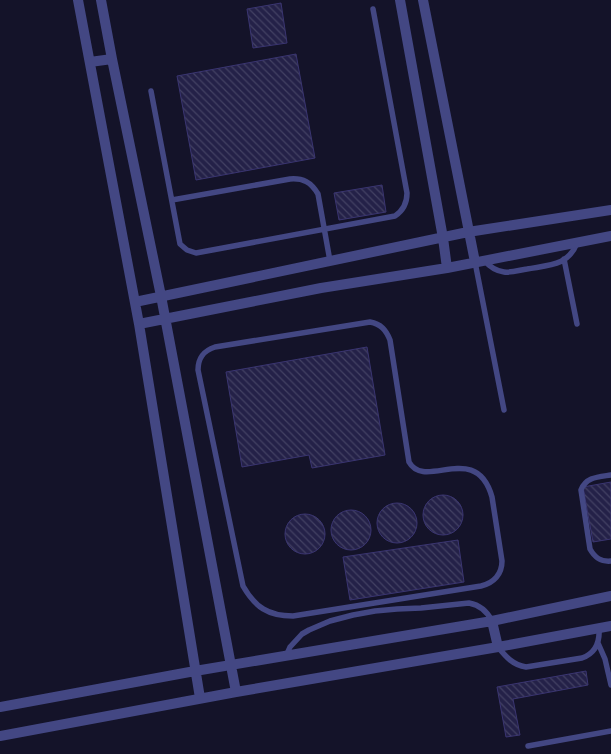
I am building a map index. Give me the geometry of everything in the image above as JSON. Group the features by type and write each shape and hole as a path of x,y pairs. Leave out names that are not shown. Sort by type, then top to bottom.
{"street":[{"path":"78,0 139,324 200,698"},
{"path":"102,0 112,59 161,296 236,692"},
{"path":"400,0 447,268"},
{"path":"423,0 468,232 479,261"},
{"path":"90,62 112,59"},
{"path":"134,302 468,232 611,210"},
{"path":"139,324 321,288 447,268 611,236"},
{"path":"0,707 195,671 492,621 611,596"},
{"path":"492,621 498,648"},
{"path":"0,736 200,698 498,648 611,626"}],"lane":[{"path":"151,91 180,244 183,248 196,252 395,216 403,209 407,193 373,9"},
{"path":"172,200 290,179 304,180 310,183 318,194 330,261"},
{"path":"479,261 506,272 556,264 574,249 576,243"},
{"path":"564,259 576,324"},
{"path":"479,261 504,410"},
{"path":"370,322 385,330 390,340 409,462 421,472 458,468 468,469 484,479 490,488 492,497 502,560 502,566 497,576 487,584 413,597 293,616 275,614 259,607 248,595 243,586 198,370 200,358 204,353 209,349 370,322"},
{"path":"611,475 590,479 586,481 581,490 590,549 601,561 611,562"},
{"path":"413,597 415,608"},
{"path":"286,656 290,647 302,634 325,623 352,615 469,603 475,604 485,611 492,621"},
{"path":"323,611 325,623"},
{"path":"498,648 508,660 520,666 582,658 592,653 598,643 600,637 599,628"},
{"path":"598,643 606,659 611,685"},
{"path":"528,746 611,731"}],"building":[{"path":"281,3 287,43 253,48 247,9"},
{"path":"296,54 315,158 196,180 177,76"},
{"path":"382,185 386,212 339,220 334,193"},
{"path":"367,347 385,455 312,468 309,455 242,467 226,372"},
{"path":"611,482 611,539 593,542 583,487"},
{"path":"447,495 454,498 460,504 463,515 462,523 454,532 447,535 439,535 432,532 424,523 423,511 426,504 435,496"},
{"path":"401,503 408,506 414,512 417,523 416,531 408,540 401,543 393,543 386,540 378,531 377,519 380,512 389,504"},
{"path":"355,510 362,513 368,519 371,530 370,538 362,547 355,550 347,550 340,547 332,538 331,526 334,519 343,511"},
{"path":"309,514 316,517 322,523 325,534 324,542 316,551 309,554 301,554 294,551 286,542 285,530 288,523 297,515"},
{"path":"458,540 464,582 350,600 343,557"},
{"path":"586,671 588,685 513,699 520,735 506,737 497,687"}]}
